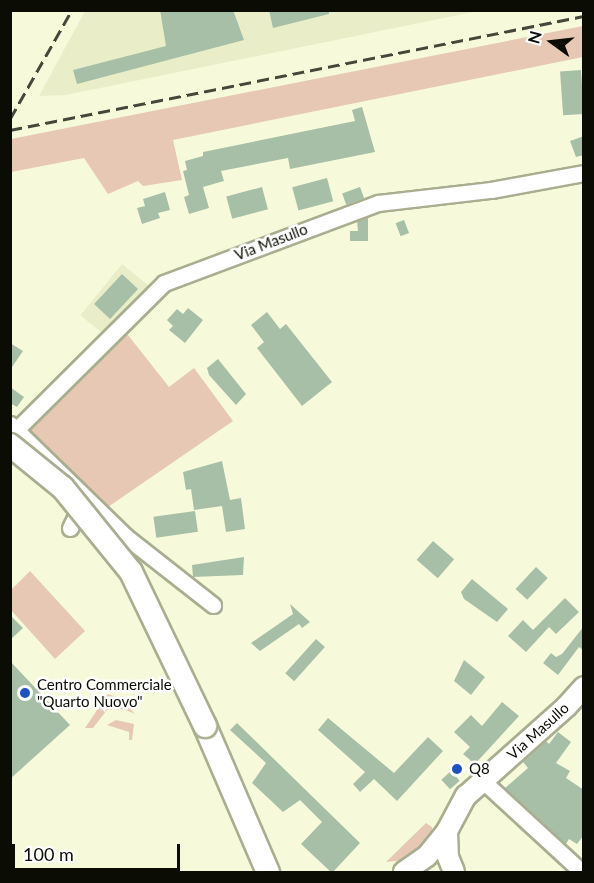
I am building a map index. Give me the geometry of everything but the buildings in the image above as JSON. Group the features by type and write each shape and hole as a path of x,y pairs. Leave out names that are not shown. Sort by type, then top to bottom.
{"highway":[{"path":"13,433 100,529 131,572 205,726 268,873"}],"main road":[{"name":"Via Masullo","path":"404,873 427,856 447,831 462,802 584,687"},
{"path":"447,831 448,857 454,873"}],"street":[{"name":"Via Masullo","path":"13,433 164,283 378,203 491,190 584,173"},
{"path":"13,433 85,494 125,536 213,605"},
{"path":"70,528 85,494"},
{"path":"483,781 582,873"}],"shaded area":[{"path":"85,11 478,11 66,95 39,96"},
{"path":"583,26 583,57 173,140 182,180 143,186 138,181 108,194 84,158 11,172 11,139"},
{"path":"122,264 150,287 108,338 80,315"},
{"path":"124,330 169,387 194,368 233,421 108,507 31,433 28,425"},
{"path":"30,571 85,631 55,659 11,610 11,590"},
{"path":"108,694 119,698 135,714 124,709 107,710 93,728 85,728"},
{"path":"116,720 134,724 132,740 129,740 129,732 107,725"},
{"path":"426,823 432,827 432,840 414,859 386,862"}],"railway":[{"path":"10,119 72,10"},
{"path":"10,130 584,16"}],"place":[{"name":"Centro Commerciale \"Quarto Nuovo\"","path":"25,693"},
{"name":"Q8","path":"457,769"}]}
